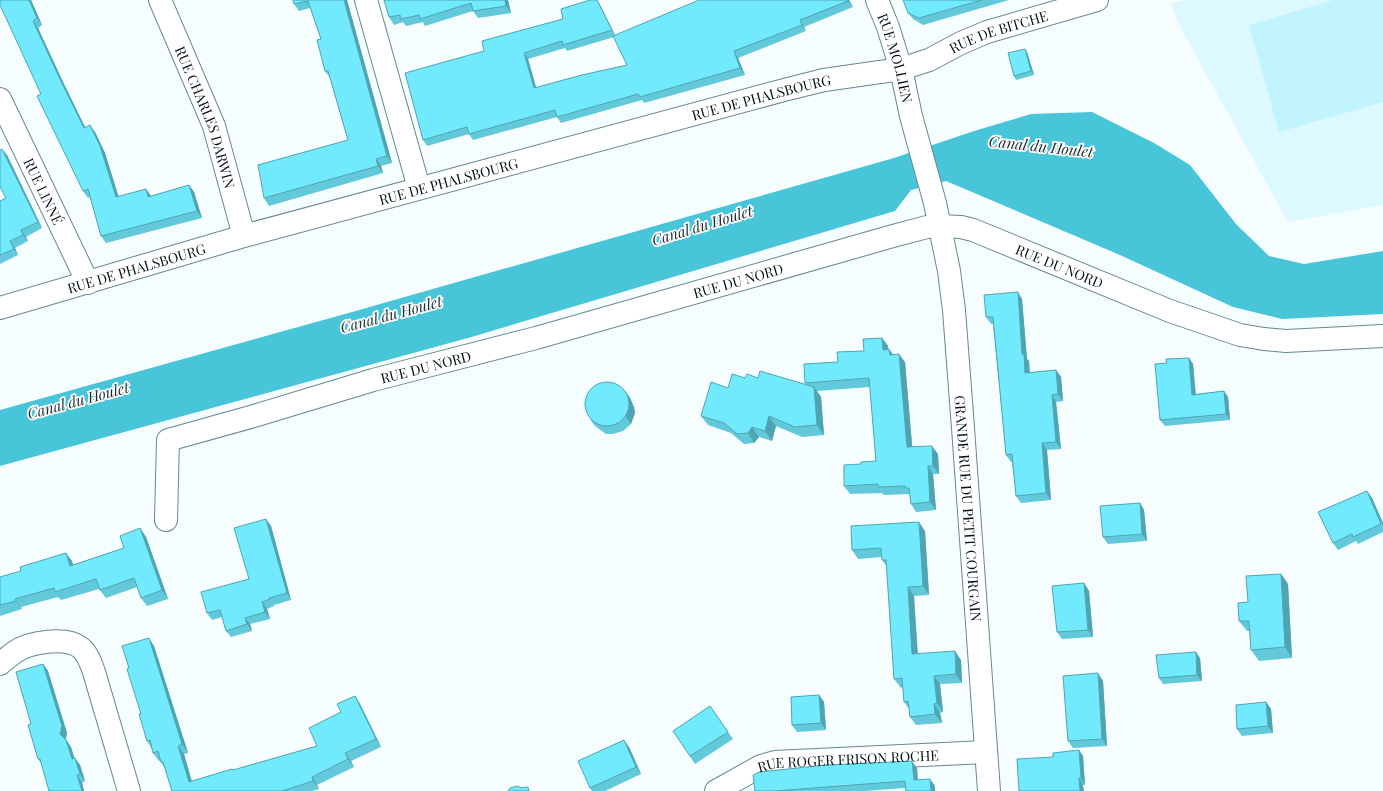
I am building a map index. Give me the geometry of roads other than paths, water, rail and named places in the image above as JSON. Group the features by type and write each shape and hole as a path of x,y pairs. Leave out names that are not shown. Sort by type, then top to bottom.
{"street":[{"name":"RUE CHARLES DARWIN","path":"160,0 214,126 244,236"},
{"path":"366,0 419,188"},
{"name":"RUE MOLLIEN","path":"877,0 888,27 901,69 911,116 932,190"},
{"name":"RUE DE BITCHE","path":"901,69 929,60 961,43 987,32 1097,0"},
{"name":"RUE DE PHALSBOURG","path":"0,308 244,236 796,87 824,80 901,69"},
{"name":"RUE LINNÉ","path":"0,99 88,283"},
{"name":"GRANDE RUE DU PETIT COURGAIN","path":"932,190 949,271 954,310 989,791"},
{"name":"RUE DU NORD","path":"166,520 168,440 373,380 536,338 927,227 961,227 973,230 1170,311 1240,335 1286,341 1383,336"},
{"path":"0,664 15,652 25,647 45,642 71,642 81,648 89,659 94,672 129,791"},
{"name":"RUE ROGER FRISON ROCHE","path":"716,791 761,766 774,762 986,752"}],"water":[{"name":"Canal du Houlet","path":"1092,112 1154,143 1190,165 1236,224 1269,256 1304,264 1383,251 1383,314 1282,319 1233,307 1120,255 946,181 911,190 895,211 468,338 0,466 0,410 345,314 894,158 974,131 1031,114"}]}
